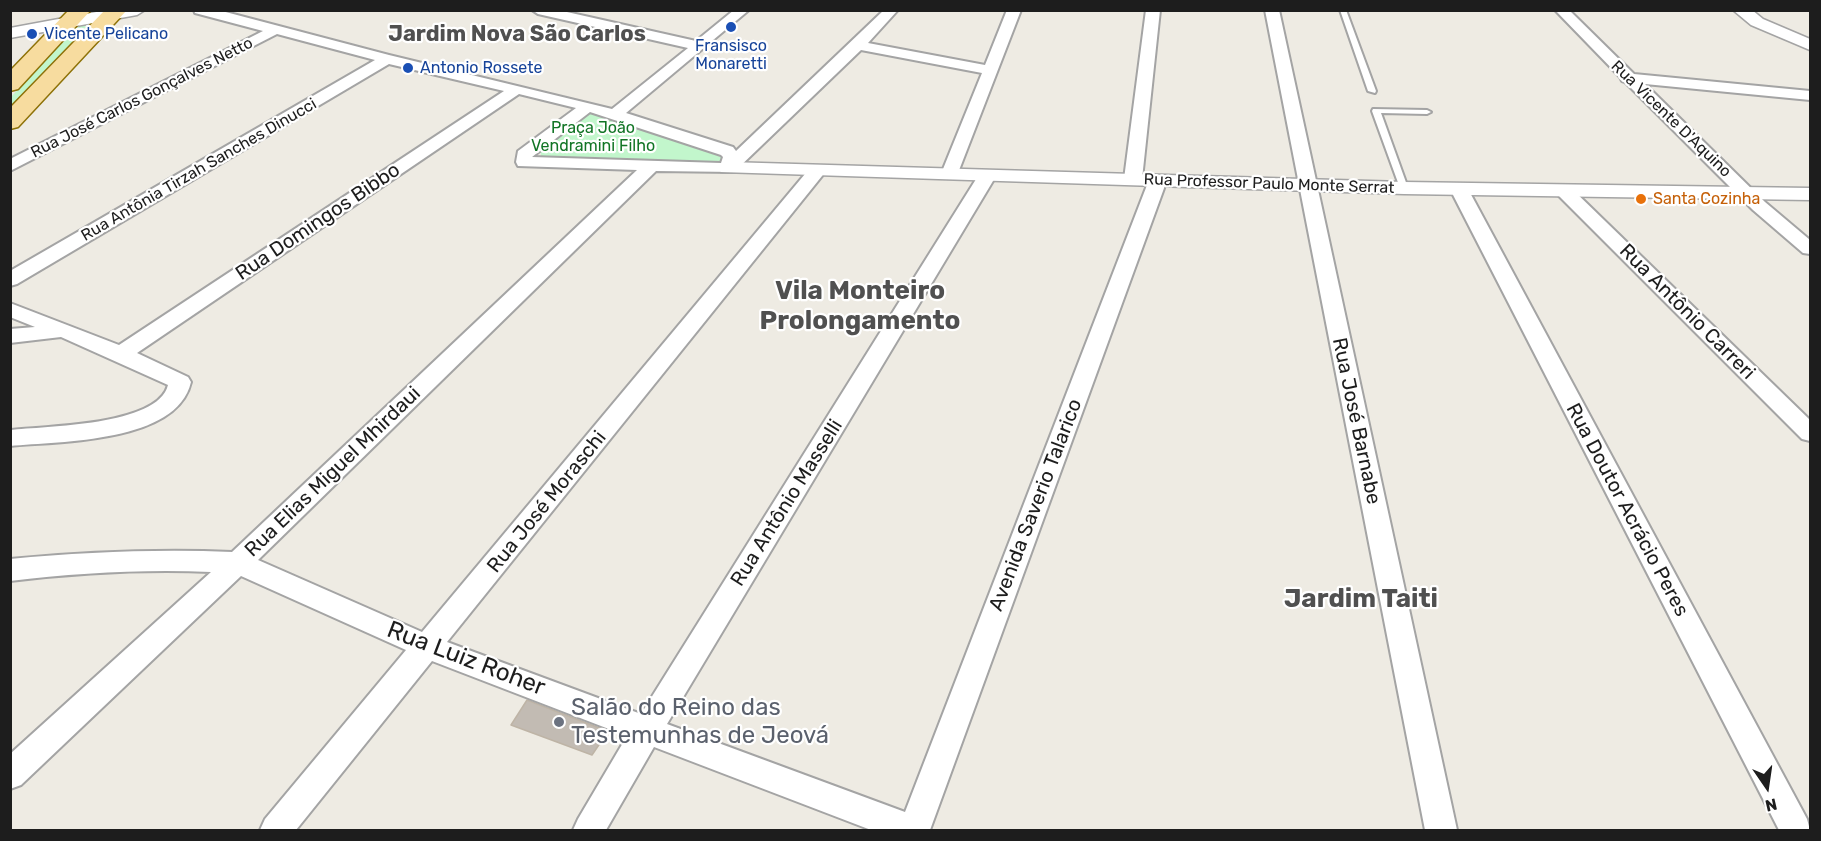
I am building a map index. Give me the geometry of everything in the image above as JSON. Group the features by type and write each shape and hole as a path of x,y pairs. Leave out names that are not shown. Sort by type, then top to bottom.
{"main road":[{"path":"10,122 114,13"},
{"path":"13,79 70,15"}],"street":[{"path":"10,21 137,10"},
{"path":"200,10 273,31 615,114 727,151 732,156 728,168"},
{"path":"538,10 698,46"},
{"path":"615,114 743,10"},
{"path":"588,106 524,155 524,162 728,168 892,10"},
{"path":"950,174 1014,10"},
{"path":"1133,179 1153,10"},
{"name":"Rua José Barnabe","path":"1272,10 1441,831"},
{"name":"Rua Vicente D'Aquino","path":"1561,10 1759,206 1810,249"},
{"path":"1741,10 1751,19 1810,45"},
{"path":"10,33 70,15"},
{"name":"Rua José Carlos Gonçalves Netto","path":"10,166 273,31"},
{"path":"858,45 990,70"},
{"name":"Rua Antônia Tirzah Sanches Dinucci","path":"10,280 387,59"},
{"path":"1628,78 1810,95"},
{"name":"Rua Domingos Bibbo","path":"121,354 515,90"},
{"name":"Rua Elias Miguel Mhirdaui","path":"10,775 238,563 651,166"},
{"name":"Rua Professor Paulo Monte Serrat","path":"728,168 1404,188 1810,194"},
{"name":"Rua José Moraschi","path":"276,831 816,172"},
{"name":"Rua Antônio Masselli","path":"589,831 648,729 987,176"},
{"name":"Avenida Saverio Talarico","path":"912,831 1158,180"},
{"name":"Rua Doutor Acrácio Peres","path":"1459,189 1796,831"},
{"name":"Rua Antônio Carreri","path":"1564,191 1810,433"},
{"path":"10,309 121,354 180,382 176,395 160,410 143,419 120,426 10,438"},
{"path":"10,336 64,331"},
{"name":"Rua Luiz Roher","path":"10,570 76,563 178,560 238,563 428,647 912,831"}],"lane":[{"path":"1343,10 1372,91"},
{"path":"1404,188 1376,111 1427,112"}],"green space":[{"path":"92,24 11,114 11,97 75,27"},
{"name":"Praça João Vendramini Filho","path":"586,113 602,114 724,158 720,162 544,158 541,156 540,148"}],"building":[{"name":"Salão do Reino das Testemunhas de Jeová","path":"527,700 607,731 607,733 592,755 511,725"}],"place":[{"name":"Fransisco Monaretti","path":"731,27"},
{"name":"Vicente Pelicano","path":"32,34"},
{"name":"Antonio Rossete","path":"408,68"},
{"name":"Santa Cozinha","path":"1641,199"},
{"name":"Salão do Reino das Testemunhas de Jeová","path":"559,722"}],"district":[{"name":"Jardim Nova São Carlos","path":"517,35"},
{"name":"Vila Monteiro Prolongamento","path":"860,306"},
{"name":"Jardim Taiti","path":"1361,599"}]}
